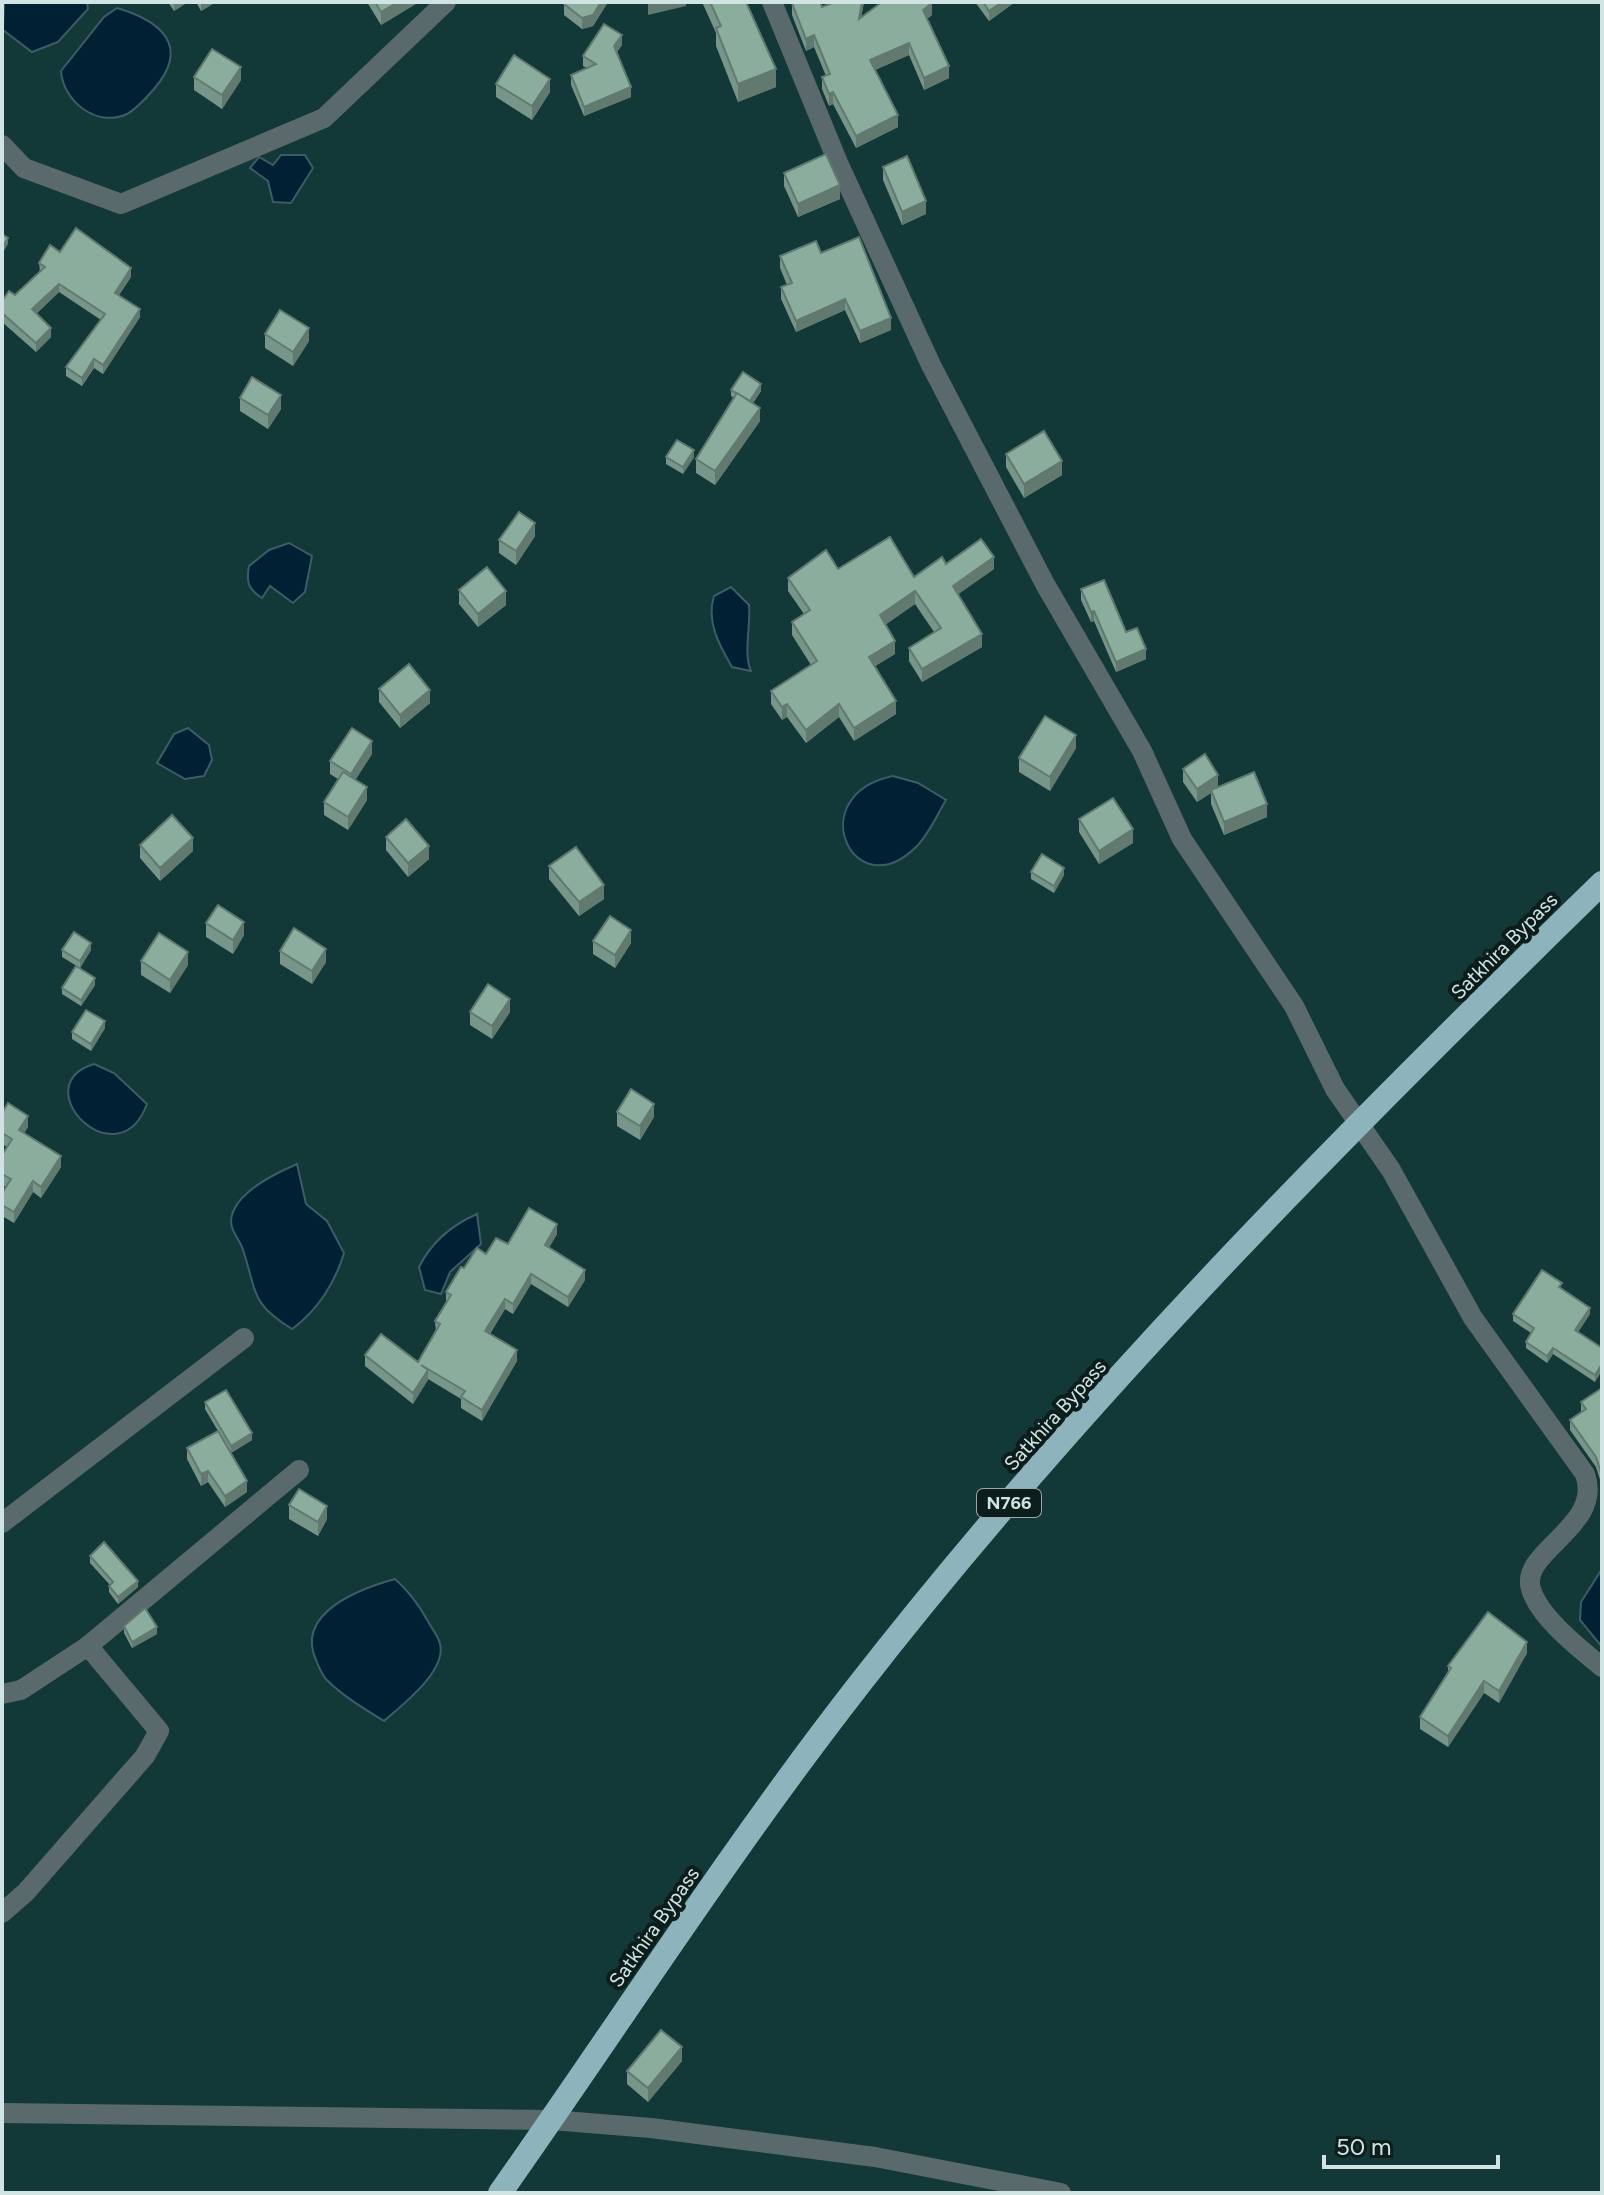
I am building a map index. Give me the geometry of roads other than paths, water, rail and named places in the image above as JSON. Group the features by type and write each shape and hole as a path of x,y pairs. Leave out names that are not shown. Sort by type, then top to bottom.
{"highway":[{"name":"Satkhira Bypass","path":"500,2193 666,1949 858,1686 1049,1456 1359,1122 1602,883"}],"street":[{"path":"2,145 24,168 121,204 324,118 446,2"},
{"path":"772,2 839,165 931,365 1045,584 1142,751 1182,839 1294,1006 1335,1089 1391,1170 1473,1318 1591,1486 1589,1505 1537,1566 1530,1580 1531,1590 1552,1620 1602,1667"},
{"path":"2,1523 244,1338"},
{"path":"2,1694 21,1690 88,1646 299,1470"},
{"path":"2,1913 26,1892 145,1756 159,1731 88,1646"},
{"path":"2,2113 551,2120 651,2128 875,2157 1061,2193"}],"water":[{"path":"4,2 87,2 88,9 58,42 32,52 3,30"},
{"path":"117,8 133,13 158,28 166,37 170,60 165,74 138,106 127,114 104,117 83,109 75,101 63,82 61,71 104,17"},
{"path":"281,155 305,155 313,168 291,203 273,202 268,181 250,168 259,157 273,165"},
{"path":"289,543 312,556 305,592 293,603 270,586 262,598 249,585 249,566 269,550"},
{"path":"731,587 749,605 748,656 751,671 732,667 713,624 714,596"},
{"path":"188,728 209,745 212,760 204,776 185,779 157,763 174,734"},
{"path":"893,776 918,783 946,800 916,847 893,863 873,865 857,857 846,842 843,823 849,804 865,787"},
{"path":"94,1064 114,1073 147,1104 133,1126 116,1134 99,1131 83,1122 72,1107 68,1090 75,1075"},
{"path":"297,1164 306,1204 327,1221 344,1253 324,1296 292,1329 262,1305 242,1247 232,1228 231,1218 237,1204 252,1189"},
{"path":"477,1214 481,1244 450,1272 441,1294 425,1290 419,1267 424,1258 443,1236"},
{"path":"1602,1569 1602,1647 1580,1620 1581,1602"},
{"path":"395,1579 425,1616 439,1641 440,1654 437,1665 421,1687 384,1721 348,1698 326,1679 316,1660 312,1643 314,1629 322,1616 334,1606 365,1589"}]}
